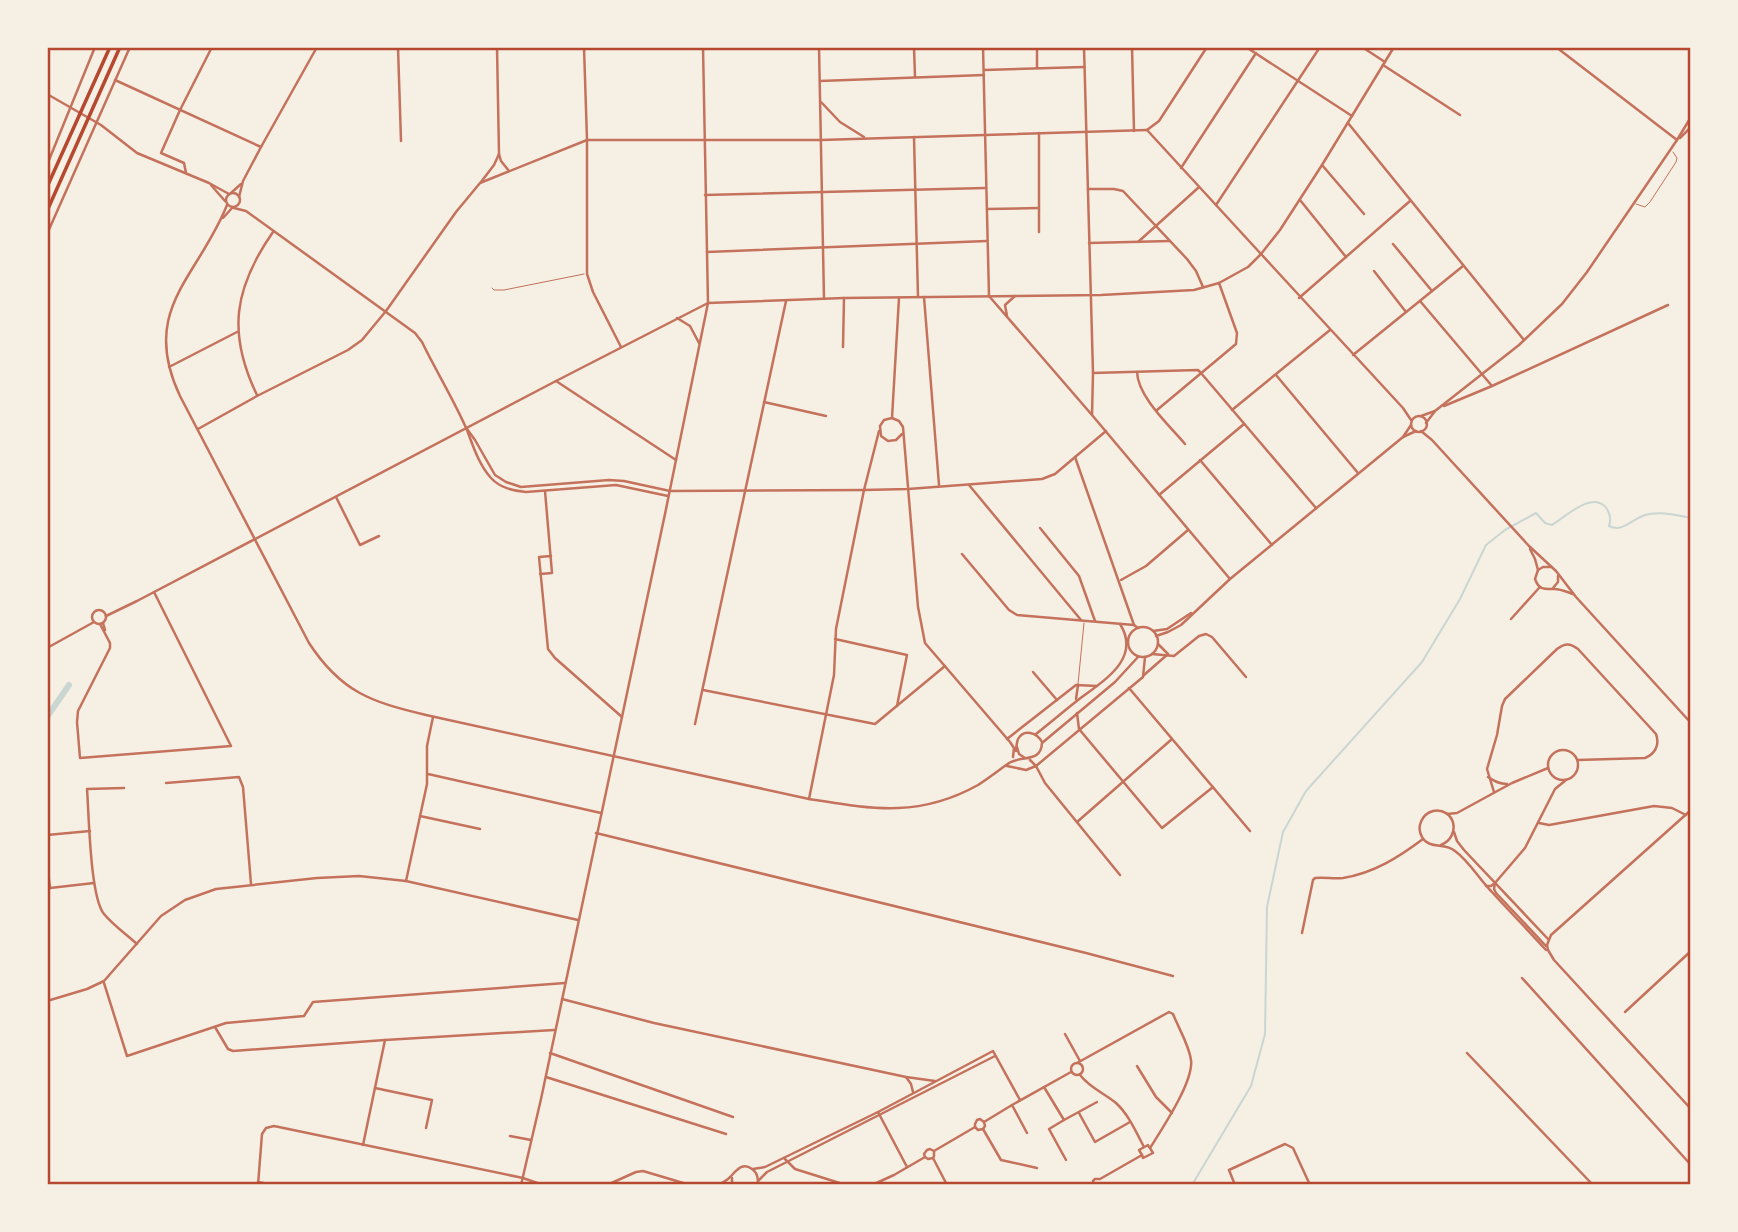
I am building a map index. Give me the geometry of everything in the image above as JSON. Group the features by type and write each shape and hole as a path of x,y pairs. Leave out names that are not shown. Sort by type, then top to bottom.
{"highway":[{"path":"47,187 110,47"},
{"path":"47,211 120,47"}],"street":[{"path":"47,165 96,47"},
{"path":"47,234 130,47"},
{"path":"186,173 184,163 161,153 212,47"},
{"path":"317,47 243,181 226,197 220,221 173,302 165,331 165,348 177,389 309,643 331,671 351,688 386,706 809,799 865,808 912,807 941,801 978,784 1008,764 1036,757 1042,743 1121,676 1138,657"},
{"path":"398,47 401,141"},
{"path":"497,47 499,154 509,171"},
{"path":"584,47 587,274 593,292 621,347"},
{"path":"526,1185 521,1184 546,1077 708,303 703,47"},
{"path":"819,47 824,299"},
{"path":"914,47 915,77"},
{"path":"983,47 989,296 1230,579"},
{"path":"1037,47 1037,69"},
{"path":"1084,47 1092,415"},
{"path":"1132,47 1134,131"},
{"path":"480,183 587,140 821,140 1147,130 1160,121 1208,47"},
{"path":"1246,47 1352,116"},
{"path":"1216,205 1320,47"},
{"path":"1362,47 1460,115"},
{"path":"154,592 232,746 80,758 78,711 110,648 102,623 106,616 708,303 844,298 1091,295 1187,291 1219,284 1241,272 1261,254 1280,230 1394,47"},
{"path":"1556,47 1677,140"},
{"path":"1181,168 1256,53"},
{"path":"984,70 1084,67"},
{"path":"820,81 984,75"},
{"path":"115,80 261,147"},
{"path":"47,94 95,122 143,156 230,194 236,194 246,211"},
{"path":"820,101 840,122 867,138"},
{"path":"1441,408 1524,340 1572,292 1691,117"},
{"path":"1348,123 1524,340"},
{"path":"1677,140 1691,127"},
{"path":"1147,130 1403,408 1418,431 1432,440 1529,546 1556,571 1576,597 1691,723"},
{"path":"1039,133 1040,232"},
{"path":"914,136 919,297"},
{"path":"198,429 353,347 366,337 456,212 494,165 499,154"},
{"path":"1322,165 1364,214"},
{"path":"220,221 238,205 243,181"},
{"path":"209,183 226,203 246,211 410,328 419,338 466,429 490,468 498,477 516,486 544,488 616,485 669,493 908,489 1045,479 1106,431"},
{"path":"1138,242 1199,187"},
{"path":"705,195 986,188"},
{"path":"1088,189 1121,190 1191,263 1203,288"},
{"path":"1300,200 1346,257"},
{"path":"1299,298 1410,201"},
{"path":"986,209 1039,208"},
{"path":"257,396 245,369 238,331 240,302 250,271 273,232"},
{"path":"1089,243 1170,240"},
{"path":"707,251 987,241"},
{"path":"1393,244 1432,292"},
{"path":"1353,355 1463,266"},
{"path":"1374,271 1406,312"},
{"path":"1157,410 1234,346 1237,340 1219,284"},
{"path":"1009,319 1005,305 1014,296"},
{"path":"924,297 939,487"},
{"path":"843,347 844,298"},
{"path":"892,418 899,298"},
{"path":"695,724 786,300"},
{"path":"1420,301 1492,386"},
{"path":"1403,437 1418,416 1492,386 1668,305"},
{"path":"677,318 690,326 699,344"},
{"path":"1233,410 1329,330"},
{"path":"169,367 238,331"},
{"path":"1093,373 1198,370 1316,508"},
{"path":"1137,372 1142,391 1185,444"},
{"path":"1276,375 1358,473"},
{"path":"556,380 676,460"},
{"path":"764,402 826,416"},
{"path":"1403,408 1426,424 1432,440"},
{"path":"1156,636 1178,628 1230,579 1358,473 1403,437 1418,431 1435,411"},
{"path":"809,799 827,715 834,671 835,639 864,490 879,429 884,420 892,418 901,423 918,607 925,643 1009,741 1014,748 1013,757"},
{"path":"1159,495 1244,424"},
{"path":"879,429 881,436 888,441 896,440 902,434"},
{"path":"1075,457 1134,625"},
{"path":"1200,460 1272,545"},
{"path":"968,485 1083,620"},
{"path":"540,574 552,573 544,488"},
{"path":"336,497 360,545 379,536"},
{"path":"1040,528 1079,576 1095,621"},
{"path":"1119,580 1143,568 1188,530"},
{"path":"1529,546 1538,570 1535,579 1539,587 1564,591 1576,597"},
{"path":"962,554 1013,612 1134,625 1138,628"},
{"path":"551,556 538,557 550,653 622,716"},
{"path":"1538,570 1546,566 1556,571"},
{"path":"1552,589 1558,582 1556,571"},
{"path":"1511,619 1539,587"},
{"path":"94,622 91,616 95,611 102,610 106,616"},
{"path":"1151,631 1167,629 1194,612"},
{"path":"47,648 94,622 102,623"},
{"path":"1120,624 1130,651 1138,657 1152,654 1174,656 1199,636 1212,636 1246,677"},
{"path":"1036,734 1115,670 1125,655 1131,633 1138,628 1147,628 1156,636 1157,643 1152,654"},
{"path":"835,639 907,655 897,706"},
{"path":"1157,643 1168,654"},
{"path":"1494,792 1487,769 1502,706 1558,649 1568,644 1578,649 1658,739 1655,751 1645,758 1578,760"},
{"path":"1008,764 1024,769 1036,766 1168,654"},
{"path":"1143,677 1145,657"},
{"path":"702,690 874,724 945,666"},
{"path":"1033,672 1057,700"},
{"path":"1009,741 1078,685 1097,686"},
{"path":"1076,701 1078,685"},
{"path":"1129,688 1250,831"},
{"path":"1077,713 1079,729 1161,828 1213,786"},
{"path":"406,881 428,774 427,746 433,717"},
{"path":"1008,764 1024,733 1036,734 1042,743"},
{"path":"1077,822 1173,739"},
{"path":"1009,741 1017,745"},
{"path":"1017,745 1019,754 1036,766 1044,781 1120,876"},
{"path":"1485,884 1488,887 1495,883 1525,848 1555,789 1555,778 1548,768 1550,758 1557,751 1567,750 1578,760 1578,771 1555,789"},
{"path":"1548,768 1512,783 1457,813 1436,811 1426,814 1419,829 1423,839 1432,845 1441,845 1456,851 1691,1109"},
{"path":"428,774 601,813"},
{"path":"166,783 239,777 243,787 251,884"},
{"path":"1488,777 1502,784 1512,783"},
{"path":"1555,778 1566,780"},
{"path":"124,788 87,789 94,883 97,900 104,914 137,944"},
{"path":"1539,823 1549,825 1654,806 1672,808 1686,815"},
{"path":"1547,942 1691,810"},
{"path":"1447,814 1453,822 1457,841 1547,942 1550,954"},
{"path":"420,816 480,829"},
{"path":"47,835 90,831"},
{"path":"1441,845 1450,840 1454,832"},
{"path":"596,833 1173,976"},
{"path":"1302,933 1315,878 1360,875 1379,867 1423,839"},
{"path":"47,865 48,889 94,883"},
{"path":"47,1001 104,981 161,916 185,900 216,889 317,878 406,881 578,920"},
{"path":"1495,883 1496,893 1547,942"},
{"path":"1625,1012 1691,951"},
{"path":"1522,978 1691,1165"},
{"path":"104,981 127,1056 226,1023 304,1016 313,1003 565,983"},
{"path":"562,999 654,1023 935,1081"},
{"path":"1071,1072 1071,1065 1170,1012 1192,1065 1172,1113 1150,1148"},
{"path":"215,1027 228,1049 233,1051 554,1030"},
{"path":"1065,1034 1083,1066 1080,1075"},
{"path":"363,1145 385,1040"},
{"path":"717,1185 739,1168 765,1167 878,1112 993,1051 1020,1100"},
{"path":"1467,1053 1593,1185"},
{"path":"550,1054 733,1117"},
{"path":"758,1183 765,1174 787,1162 996,1056"},
{"path":"1137,1066 1156,1097 1172,1113"},
{"path":"1071,1072 1080,1075 1089,1085 1116,1103 1144,1147"},
{"path":"984,1122 1071,1072"},
{"path":"546,1077 726,1134"},
{"path":"906,1077 913,1092"},
{"path":"375,1087 432,1100 426,1128"},
{"path":"1044,1087 1064,1120"},
{"path":"1066,1160 1049,1129 1097,1102"},
{"path":"1012,1105 1027,1133"},
{"path":"878,1112 907,1167"},
{"path":"1079,1112 1095,1142 1130,1122"},
{"path":"975,1127 977,1120 984,1122"},
{"path":"984,1122 983,1129 1001,1160 1037,1168"},
{"path":"274,1185 258,1183 262,1134 270,1126 523,1178 542,1185"},
{"path":"975,1127 978,1130 983,1129"},
{"path":"925,1157 924,1152 927,1150 934,1151 975,1127"},
{"path":"510,1136 531,1140"},
{"path":"1235,1185 1229,1170 1287,1144 1293,1149 1310,1185"},
{"path":"1149,1145 1153,1153 1143,1158 1139,1150 1144,1147 1149,1145"},
{"path":"934,1151 933,1158 946,1183"},
{"path":"1093,1185 1096,1178 1101,1181 1142,1154"},
{"path":"872,1185 925,1157 933,1158"},
{"path":"783,1158 795,1169 846,1185"},
{"path":"752,1169 758,1176 758,1183"},
{"path":"607,1185 640,1171 690,1185"},
{"path":"732,1185 733,1174"},
{"path":"678,1180 681,1185"}],"lane":[{"path":"1634,202 1645,207 1650,202 1676,162 1677,158 1670,150"},
{"path":"492,288 504,290 587,274"},
{"path":"1078,685 1083,620"}],"waterway":[{"path":"1192,1185 1251,1086 1265,1034 1267,907 1283,832 1306,791 1422,662 1460,599 1486,545 1505,530 1536,513 1545,523 1552,525 1587,503 1595,502 1607,509 1609,526 1614,528 1623,527 1651,514 1691,518"},
{"path":"47,717 69,685"}]}
